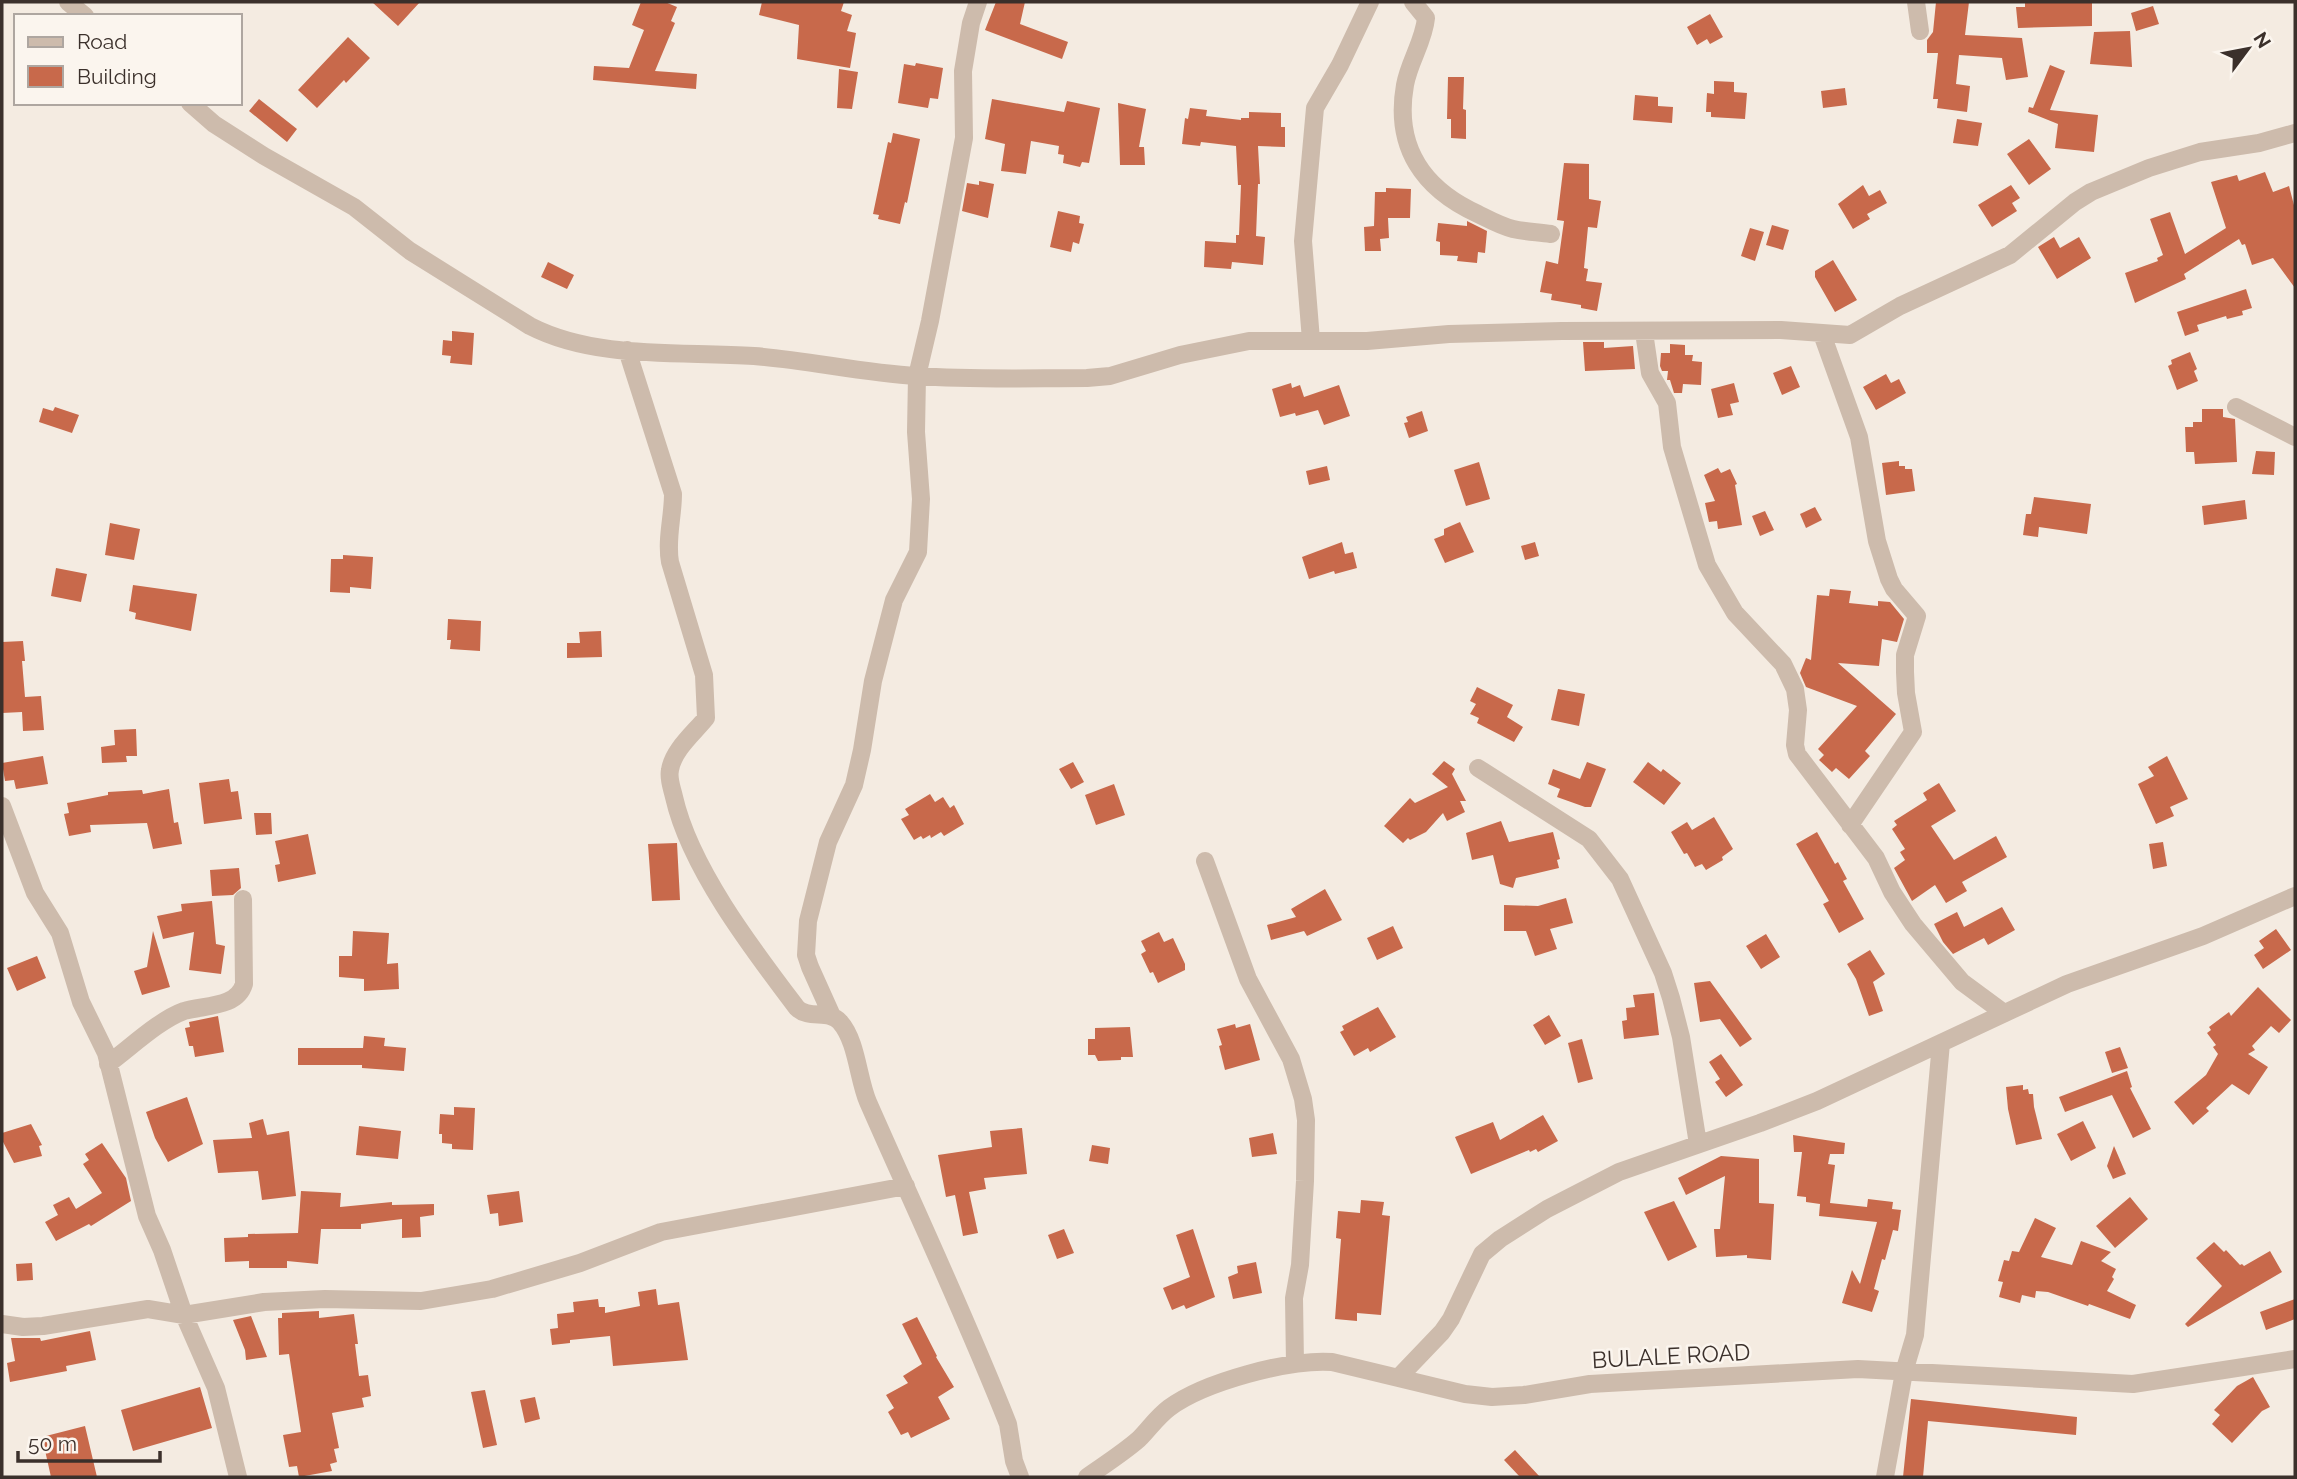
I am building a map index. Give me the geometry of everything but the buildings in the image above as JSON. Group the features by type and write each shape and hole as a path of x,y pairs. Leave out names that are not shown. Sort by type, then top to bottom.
{"street":[{"path":"68,2 83,14"},
{"path":"978,2 971,23 963,71 964,138 930,321 916,376 916,432 921,499 918,552 894,600 873,681 854,785 828,842 808,921 806,955 832,1016 842,1024 850,1041 868,1103 1008,1424 1014,1461 1020,1477"},
{"path":"1311,340 1303,241 1315,108 1370,2"},
{"path":"1413,2 1426,18 1405,83 1404,127 1417,166 1424,177 1443,195 1468,209 1514,229 1551,234"},
{"path":"1916,2 1920,31"},
{"path":"192,105 214,124 354,207 410,251 550,337 570,343 626,350 796,359 916,376 1110,376 1219,346 1249,341 1367,341 1449,334 1562,331 1781,330 1822,334 1854,333 1900,306 2010,255 2091,192 2149,168 2200,152 2259,143 2295,133"},
{"path":"1644,332 1650,373 1667,403 1672,447 1707,565 1735,613 1787,671 1797,700 1794,745 1797,754 1876,858 1892,892 1913,925 1962,982 2004,1013"},
{"path":"1822,334 1859,437 1877,541 1889,579 1917,616 1905,655 1906,693 1913,732 1850,825"},
{"path":"626,350 673,494 668,548 670,562 704,675 706,718 676,755 670,771 676,804 686,836 714,889 797,1009 805,1014 832,1016"},
{"path":"2236,407 2295,436"},
{"path":"1478,768 1589,839 1620,878 1663,973 1671,998 1681,1037 1698,1144"},
{"path":"2,806 35,893 60,933 81,1002 102,1043 147,1216 162,1250 184,1315 216,1388 238,1477"},
{"path":"1205,861 1248,979 1290,1059 1303,1099 1306,1181 1300,1265 1294,1298 1295,1364"},
{"path":"1399,1377 1451,1319 1482,1254 1500,1238 1548,1209 1619,1172 1817,1101 2067,984 2203,936 2295,896"},
{"path":"108,1064 166,1020 181,1012 222,1003 239,995 244,984 243,899"},
{"path":"1885,1477 1904,1371 1915,1335 1930,1192 1941,1042"},
{"path":"2,1324 43,1326 148,1309 184,1315 264,1302 325,1299 421,1301 492,1289 580,1262 662,1232 906,1186"},
{"name":"BULALE ROAD","path":"1087,1477 1139,1438 1177,1403 1232,1378 1312,1360 1332,1362 1465,1394 1492,1397 1524,1395 1590,1384 1858,1368 2133,1384 2295,1359"}]}
